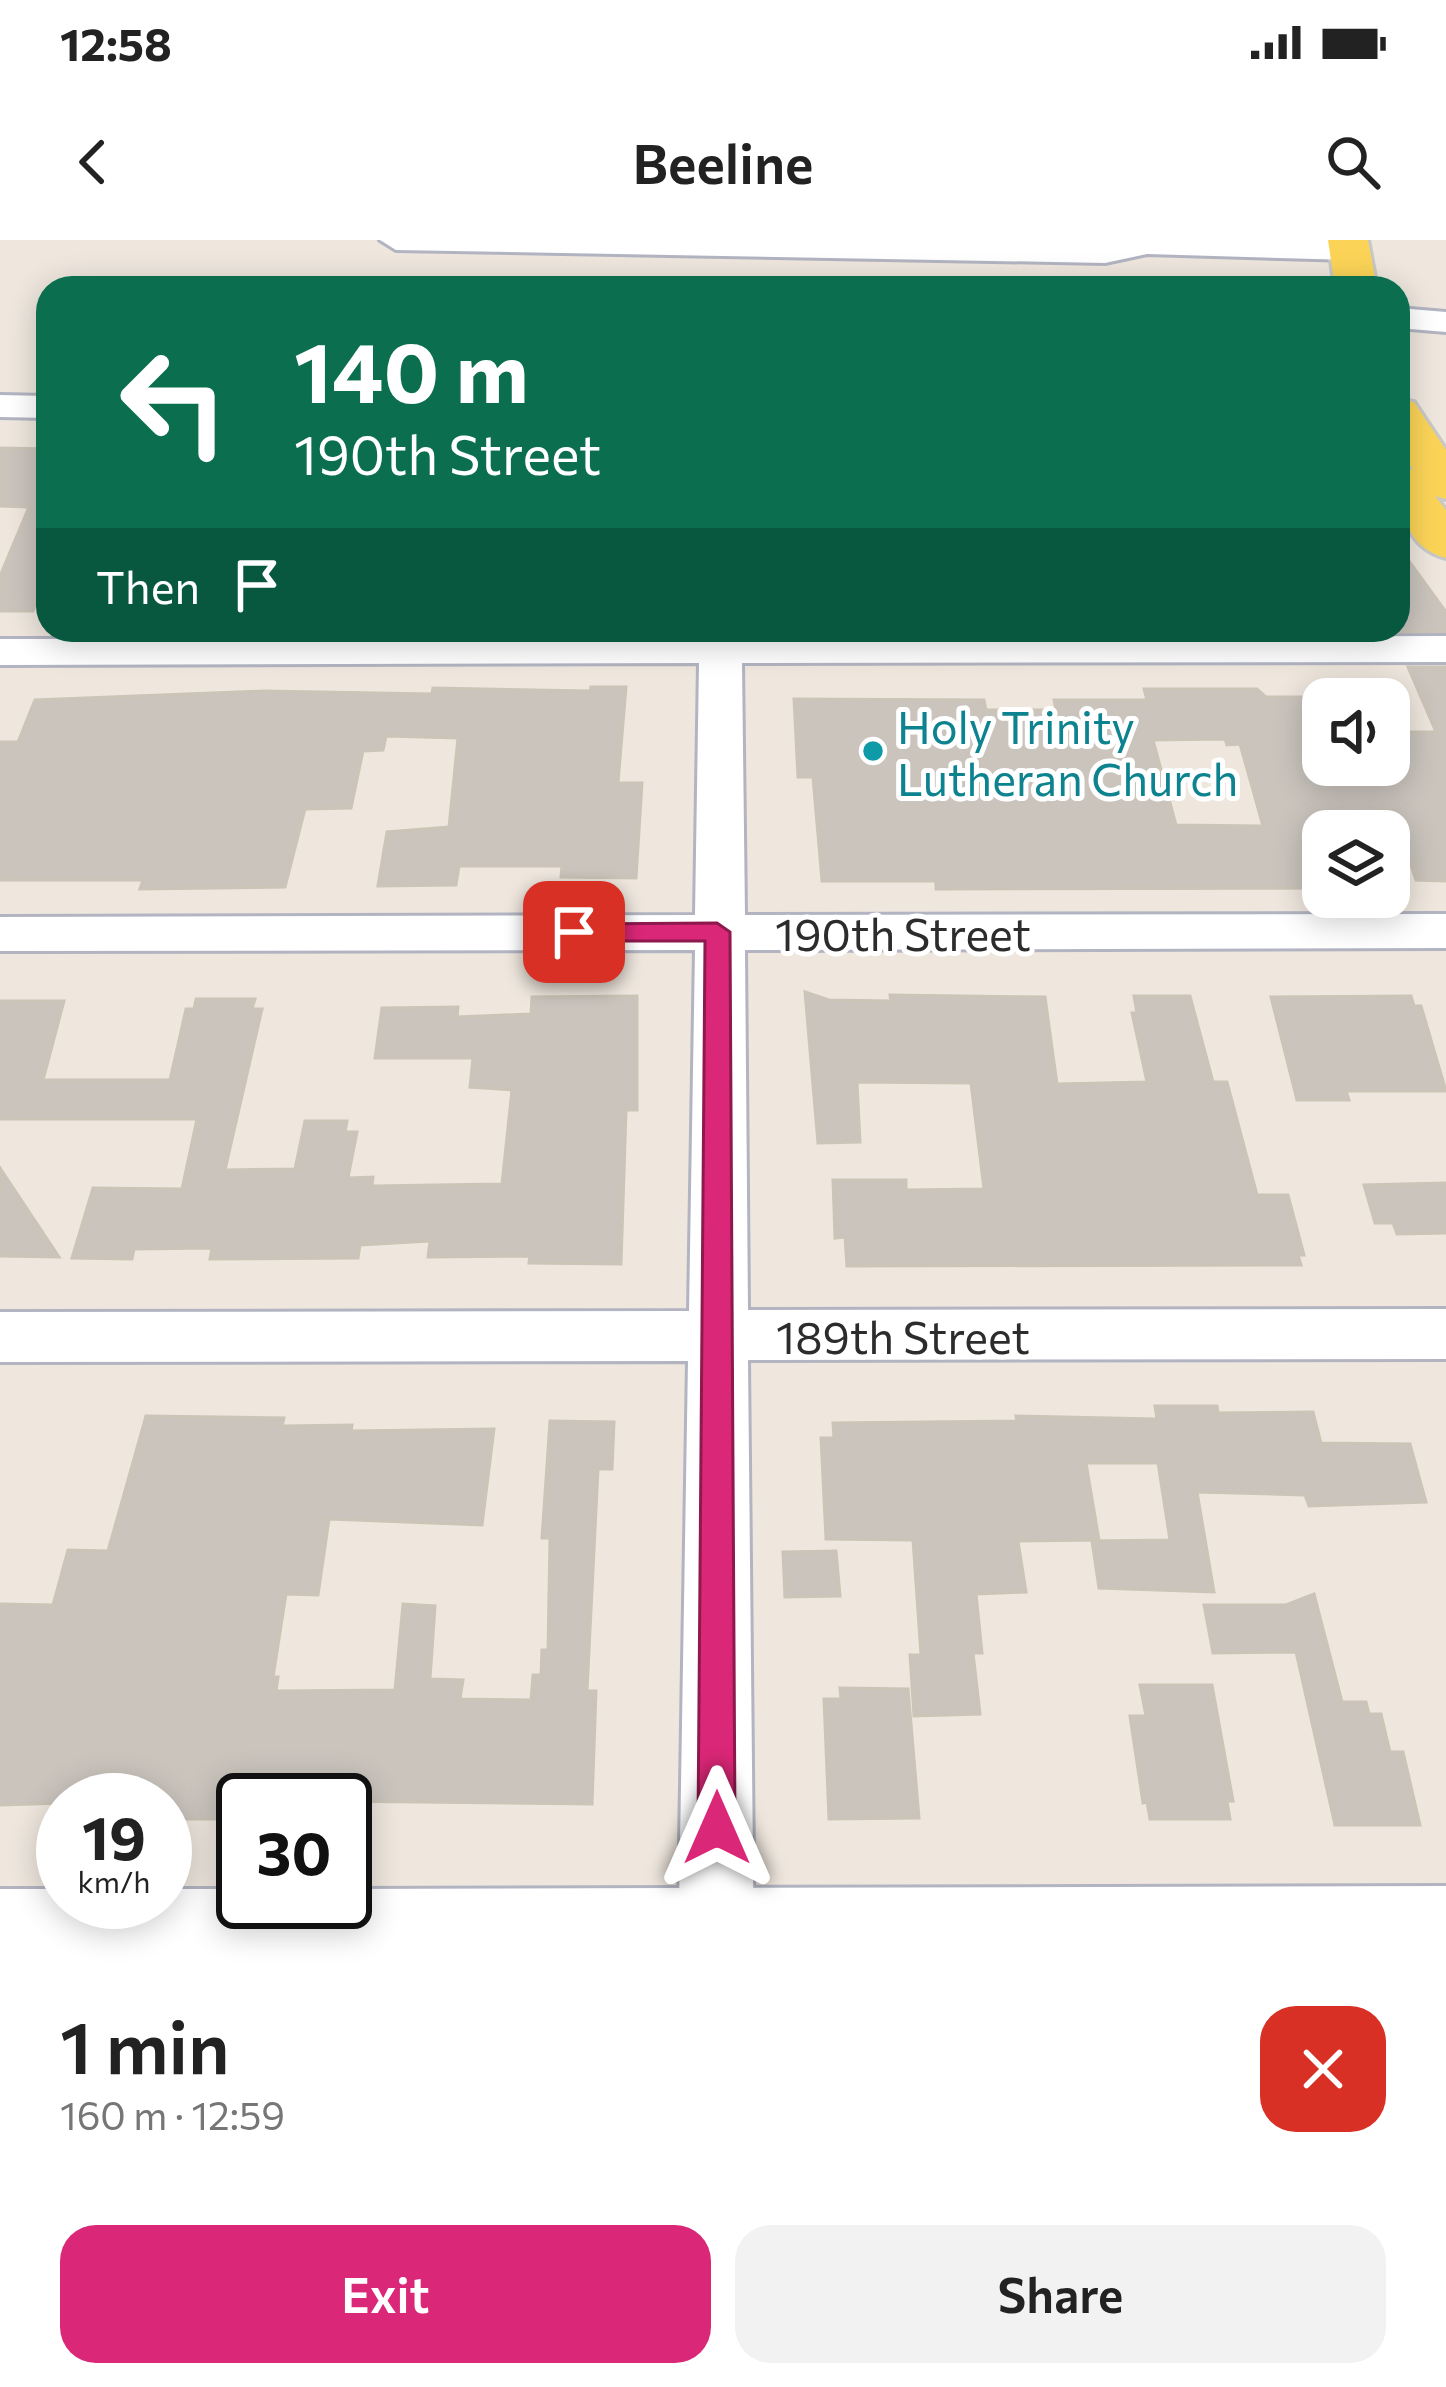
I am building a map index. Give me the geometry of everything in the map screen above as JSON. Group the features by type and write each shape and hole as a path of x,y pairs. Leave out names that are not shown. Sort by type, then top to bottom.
{"main road":[{"path":"1410,449 1446,484"},
{"path":"1410,461 1446,544"}],"street":[{"path":"396,240 940,245 1105,253 1139,242 1332,259"},
{"path":"940,245 942,276"},
{"path":"1410,319 1446,322"},
{"path":"0,406 36,407"},
{"path":"0,652 655,642"},
{"path":"716,1951 721,642"},
{"path":"812,642 1446,649"},
{"name":"190th Street","path":"0,934 1446,931"},
{"name":"189th Street","path":"0,1337 1446,1334"},
{"path":"0,1935 716,1951 1446,1932"}],"building":[{"path":"0,448 36,449 33,611 0,611 0,576 29,507 0,506"},
{"path":"1410,562 1446,612 1446,632 1410,632"},
{"path":"1408,667 1446,667 1446,881 1416,880 1410,862 1410,810 1302,810 1302,888 936,889 936,881 822,881 813,777 798,777 794,699 984,700 986,710 1056,710 1054,700 1147,700 1144,689 1257,689 1266,697 1302,697 1302,786 1410,786 1410,732 1436,732","holes":["1225,739 1227,745 1240,744 1263,826 1176,825 1153,740"]},
{"path":"591,687 626,687 618,783 642,783 636,878 561,877 562,866 459,866 456,885 378,886 387,832 449,827 458,738 386,736 383,750 363,751 351,808 305,809 285,887 140,889 143,880 0,880 0,742 18,742 35,700 264,691 432,694 433,688 590,691"},
{"path":"805,992 829,1000 891,1001 890,995 1045,997 1057,1084 1147,1082 1132,1013 1137,1013 1134,996 1190,996 1213,1082 1227,1082 1257,1195 1288,1195 1304,1255 1298,1255 1301,1265 847,1266 845,1237 835,1238 833,1180 906,1180 906,1190 984,1189 971,1083 857,1082 860,1142 818,1143"},
{"path":"637,996 637,1110 626,1110 621,1264 529,1263 530,1256 428,1257 430,1241 360,1245 358,1258 210,1259 212,1248 134,1249 132,1259 72,1258 93,1188 182,1189 197,1119 0,1119 0,1001 64,1001 43,1080 170,1080 186,1009 194,1009 196,999 255,999 252,1009 262,1009 225,1170 295,1169 305,1121 347,1121 345,1132 357,1132 348,1178 373,1177 372,1186 502,1184 512,1090 470,1087 473,1058 375,1058 382,1008 458,1007 457,1017 531,1014 532,997"},
{"path":"1411,996 1414,1006 1421,1006 1446,1091 1346,1091 1349,1100 1297,1100 1271,997"},
{"path":"0,1168 59,1257 0,1256"},
{"path":"1446,1183 1446,1233 1397,1234 1393,1223 1375,1223 1364,1185"},
{"path":"1155,1406 1217,1406 1218,1413 1313,1412 1321,1443 1410,1444 1426,1502 1309,1506 1305,1495 1197,1492 1214,1592 1099,1588 1092,1541 1170,1540 1158,1463 1086,1463 1099,1540 1018,1541 1026,1592 976,1594 982,1653 973,1653 980,1714 914,1716 910,1655 921,1655 913,1540 826,1539 821,1438 834,1438 833,1423 1017,1421 1016,1416 1157,1419"},
{"path":"146,1416 284,1418 282,1426 352,1425 351,1431 494,1429 482,1525 329,1519 318,1595 286,1594 273,1677 278,1677 276,1691 395,1690 403,1604 435,1606 430,1679 463,1680 460,1699 531,1700 533,1675 541,1675 542,1650 548,1650 550,1538 542,1538 550,1421 614,1422 612,1469 598,1469 587,1691 596,1691 592,1804 372,1801 372,1773 216,1773 216,1819 192,1819 192,1773 36,1773 36,1804 0,1805 0,1604 53,1605 68,1550 108,1551"},
{"path":"836,1551 840,1596 785,1597 783,1552"},
{"path":"1314,1594 1342,1702 1366,1702 1369,1714 1381,1714 1390,1752 1403,1752 1420,1825 1335,1825 1296,1652 1213,1653 1204,1605 1286,1605"},
{"path":"1140,1685 1212,1685 1233,1801 1227,1801 1230,1819 1150,1819 1147,1802 1143,1803 1130,1716 1146,1716"},
{"path":"840,1688 908,1689 919,1818 829,1819 824,1699 841,1699"}],"place":[{"name":"Holy Trinity Lutheran Church","path":"873,751"}],"route":[{"path":"574,932 717,932 717,1828"}]}
